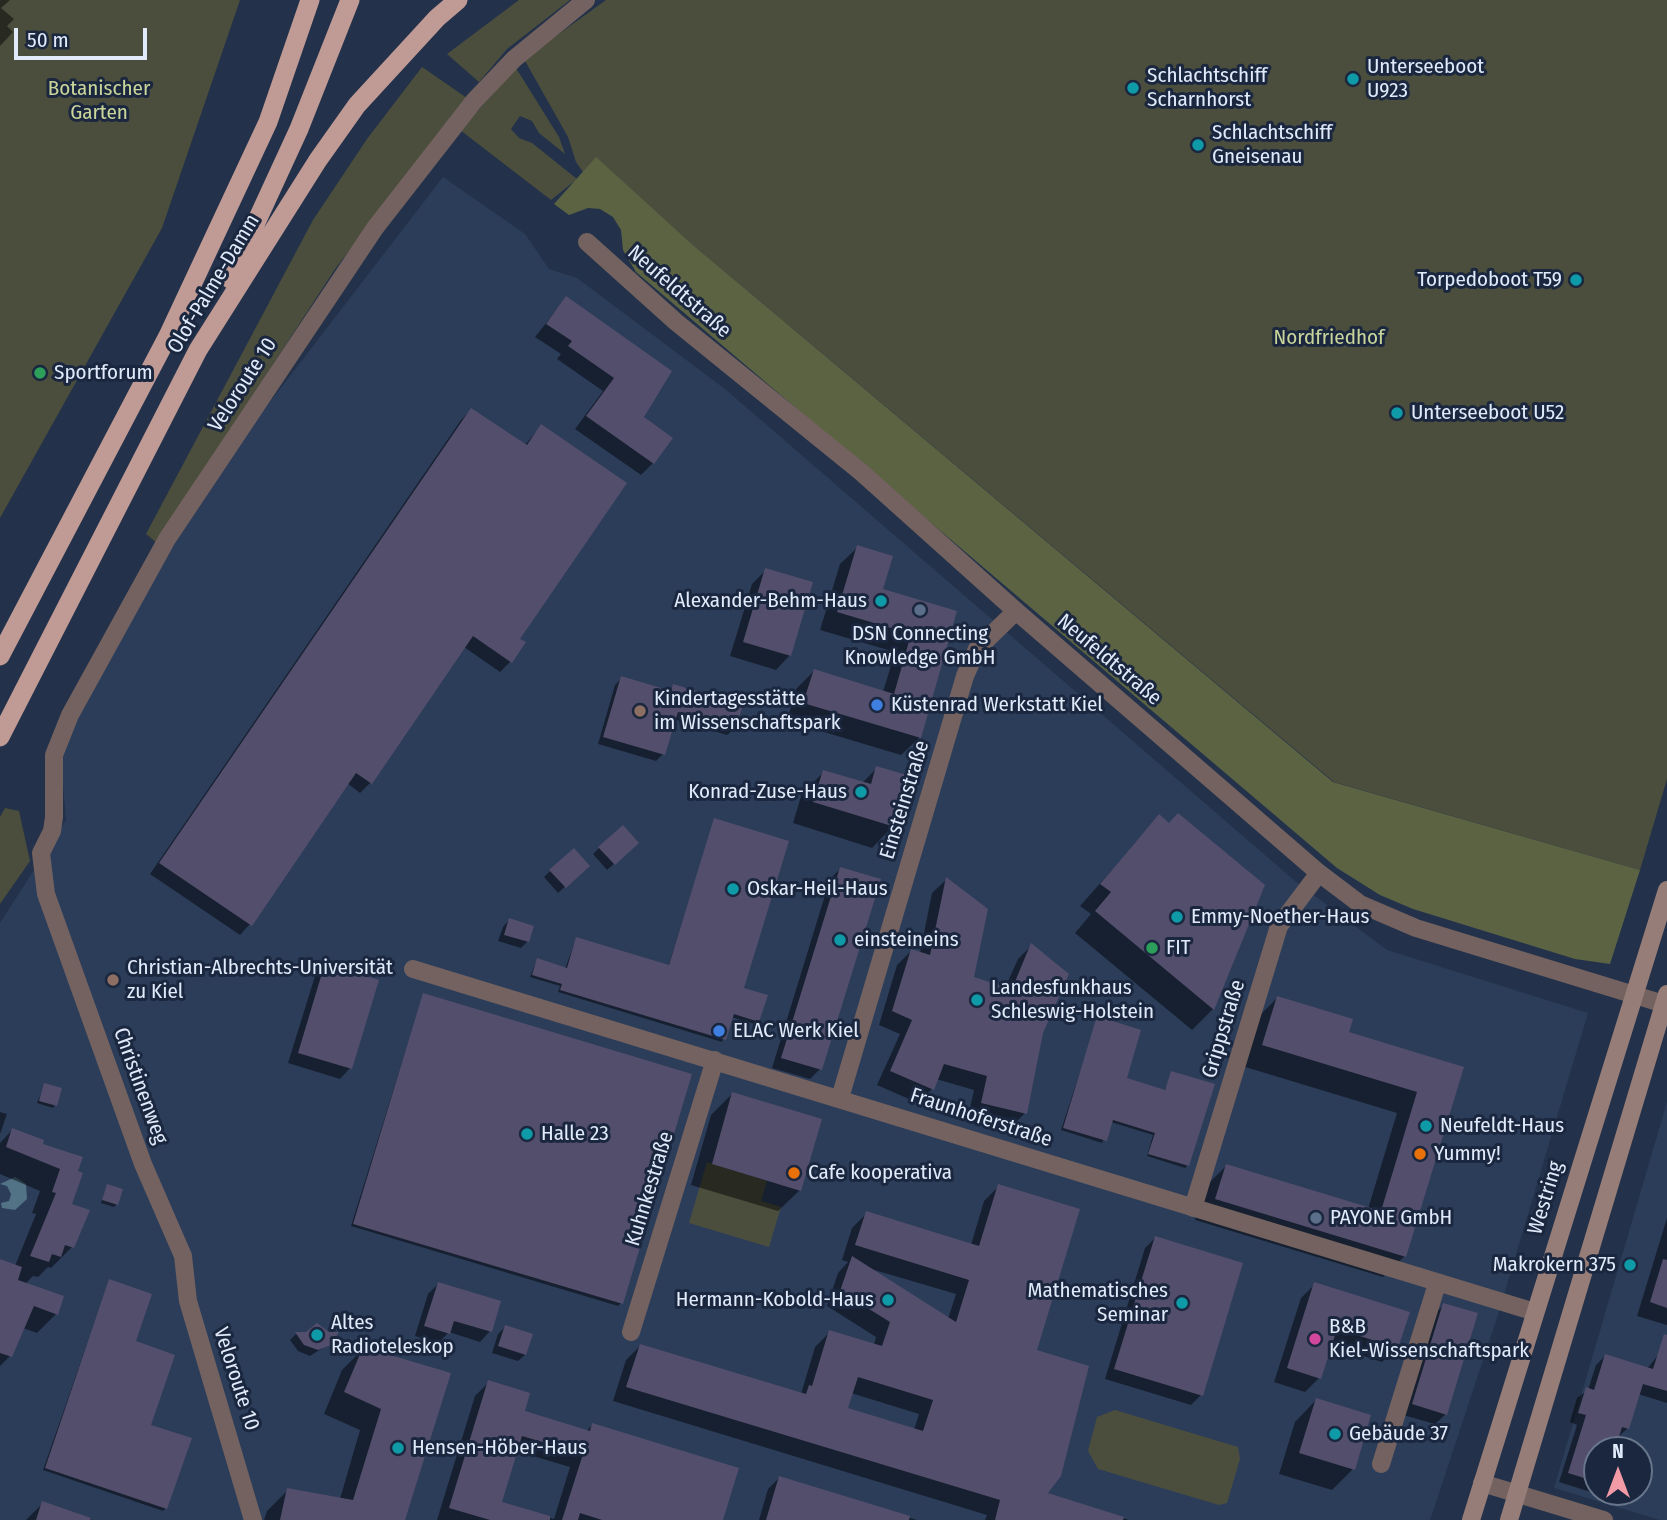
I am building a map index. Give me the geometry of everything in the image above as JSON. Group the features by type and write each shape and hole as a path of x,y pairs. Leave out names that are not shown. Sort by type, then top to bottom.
{"highway":[{"name":"Olof-Palme-Damm","path":"0,656 168,336 268,121 310,0"},
{"path":"198,350 299,129 351,0"},
{"name":"Olof-Palme-Damm","path":"0,737 198,350 312,169 357,105 429,26 458,0"}],"main road":[{"name":"Westring","path":"1471,1520 1667,890"},
{"path":"1509,1520 1665,999"}],"street":[{"name":"Veloroute 10","path":"41,853 52,831 53,763 63,730 167,539 367,239 444,138 514,59 586,0"},
{"name":"Neufeldtstraße","path":"587,242 676,322 861,472 1016,611 1319,873 1360,904 1416,928 1634,994 1665,999"},
{"name":"Einsteinstraße","path":"840,1098 965,676 976,649 1016,611"},
{"name":"Christinenweg","path":"41,853 50,907 143,1164 181,1251"},
{"name":"Grippstraße","path":"1193,1208 1279,926 1319,873"},
{"name":"Fraunhoferstraße","path":"413,969 1535,1312"},
{"name":"Kuhnkestraße","path":"631,1332 715,1060"},
{"name":"Veloroute 10","path":"181,1251 186,1267 188,1301 253,1520"},
{"path":"1381,1464 1437,1284"},
{"path":"1482,1483 1604,1520"}],"shaded area":[{"path":"443,177 525,234 549,269 577,278 725,389 1295,881 1387,950 1588,1013 1497,1318 1430,1520 0,1520 0,923 66,820 61,760 67,735 158,567 240,441"},
{"path":"1667,1102 1667,1520 1614,1506 1653,1506 1653,1436 1583,1436 1583,1497 1554,1488"},
{"path":"15,1177 26,1184 27,1199 15,1210 2,1208 1,1203 9,1201 11,1194 7,1186 0,1184"}],"green space":[{"name":"Botanischer Garten","path":"0,0 240,0 162,228 0,518"},
{"path":"519,0 570,0 507,49 479,82 447,54"},
{"name":"Nordfriedhof","path":"606,0 1667,0 1667,779 1640,870 1334,782 693,245 596,158 583,172 576,162 568,137 524,59"},
{"path":"422,67 467,98 335,269 157,543 146,534 313,220 367,139"},
{"path":"516,68 559,137 565,154 539,133 532,121 520,116 511,129 519,138 532,143 577,179 551,200 460,130"},
{"path":"596,157 693,245 1333,782 1640,870 1610,964 1575,959 1413,909 1380,895 1337,868 636,272 623,250 621,230 613,217 600,209 588,208 569,215 554,204"},
{"path":"5,808 19,811 30,861 0,904 0,817"},
{"path":"707,1162 767,1181 761,1201 781,1207 769,1247 689,1223"},
{"path":"1115,1410 1238,1447 1240,1459 1227,1503 1219,1505 1098,1469 1088,1451 1097,1417"}],"building":[{"path":"566,296 672,371 644,417 673,438 654,464 586,416 614,378 568,346 572,341 546,324"},
{"path":"471,408 527,445 541,424 627,483 520,639 526,642 512,663 473,636 372,784 356,773 252,926 159,863"},
{"path":"857,545 893,556 883,589 957,611 921,738 803,703 814,669 894,694 911,634 837,612"},
{"path":"765,568 813,582 791,656 743,642"},
{"path":"621,676 671,691 673,684 743,705 735,730 678,712 665,755 603,737"},
{"name":"Konrad-Zuse-Haus","path":"876,766 910,776 895,827 813,802 823,770 871,784"},
{"name":"Emmy-Noether-Haus","path":"1178,813 1265,885 1214,1010 1095,911 1111,892 1100,884 1159,814 1169,823"},
{"name":"Oskar-Heil-Haus","path":"714,818 789,841 744,988 768,995 759,1022 734,1014 726,1040 560,990 562,984 532,975 537,958 567,968 576,937 669,965"},
{"path":"623,825 639,843 615,865 598,847"},
{"path":"574,848 590,866 566,888 549,870"},
{"name":"einsteineins","path":"840,867 881,879 822,1070 781,1058"},
{"name":"Landesfunkhaus Schleswig-Holstein","path":"946,877 988,909 974,977 1012,989 1031,943 1069,974 1043,1033 1027,1114 981,1103 987,1076 944,1064 934,1090 890,1071 912,1020 892,1011 911,949 930,955"},
{"path":"509,918 534,926 529,942 504,935"},
{"path":"325,963 379,980 352,1069 298,1053"},
{"name":"Halle 23","path":"423,993 692,1074 623,1304 353,1224"},
{"name":"Neufeldt-Haus","path":"1277,996 1353,1019 1349,1032 1464,1067 1406,1257 1215,1199 1226,1164 1381,1211 1417,1092 1262,1045"},
{"path":"1097,1016 1141,1030 1127,1078 1165,1090 1171,1071 1215,1084 1189,1166 1148,1154 1155,1133 1113,1120 1107,1141 1063,1128"},
{"path":"44,1083 62,1088 57,1106 39,1101"},
{"path":"732,1092 822,1119 801,1191 712,1164"},
{"path":"12,1128 44,1140 43,1144 83,1157 78,1171 83,1173 72,1204 90,1210 74,1248 65,1245 61,1257 52,1254 49,1262 30,1256 56,1193 52,1192 60,1169 6,1147"},
{"path":"107,1184 123,1189 118,1205 102,1200"},
{"path":"998,1184 1080,1209 1037,1350 1089,1366 1061,1476 1048,1493 1124,1517 1123,1520 995,1520 1000,1500 626,1387 640,1344 806,1394 809,1385 812,1386 829,1330 882,1346 890,1322 840,1291 852,1256 956,1322 969,1280 855,1245 866,1211 979,1246","holes":["858,1377 933,1400 923,1431 848,1408"]},
{"name":"Mathematisches Seminar","path":"1155,1236 1243,1263 1203,1396 1114,1369"},
{"path":"0,1259 22,1267 18,1280 64,1296 58,1315 34,1306 12,1357 0,1353"},
{"path":"1663,1259 1667,1260 1667,1308 1650,1302"},
{"path":"109,1279 152,1294 136,1341 175,1355 151,1425 192,1438 167,1509 45,1468"},
{"path":"438,1282 501,1301 492,1332 454,1321 450,1334 424,1326"},
{"name":"B&B Kiel-Wissenschaftspark","path":"1314,1282 1410,1312 1398,1348 1337,1329 1321,1379 1287,1368"},
{"path":"1443,1303 1478,1313 1447,1415 1412,1404"},
{"name":"Altes Radioteleskop","path":"317,1323 329,1332 339,1332 331,1345 318,1350 304,1345 295,1332 306,1332"},
{"path":"505,1325 533,1334 526,1355 498,1346"},
{"path":"1664,1334 1667,1335 1667,1391 1643,1384 1629,1429 1622,1427 1619,1436 1583,1436 1583,1478 1568,1473 1586,1415 1578,1413 1586,1387 1594,1390 1605,1354 1653,1369"},
{"name":"Hensen-Höber-Haus","path":"363,1347 451,1373 405,1520 280,1520 287,1488 353,1500 381,1409 344,1392"},
{"path":"488,1380 530,1393 525,1411 590,1431 592,1423 739,1468 723,1520 602,1520 580,1513 578,1520 562,1520 583,1454 522,1436 502,1502 550,1516 550,1520 490,1520 449,1508"},
{"name":"Gebäude 37","path":"1316,1398 1371,1415 1355,1470 1299,1453"},
{"path":"779,1476 910,1516 909,1520 766,1520"},
{"path":"42,1501 91,1518 36,1520"}],"place":[{"name":"Unterseeboot U923","path":"1353,79"},
{"name":"Schlachtschiff Scharnhorst","path":"1133,88"},
{"name":"Schlachtschiff Gneisenau","path":"1198,145"},
{"name":"Torpedoboot T59","path":"1576,280"},
{"name":"Sportforum","path":"40,373"},
{"name":"Unterseeboot U52","path":"1397,413"},
{"name":"Alexander-Behm-Haus","path":"881,601"},
{"name":"DSN Connecting Knowledge GmbH","path":"920,610"},
{"name":"Küstenrad Werkstatt Kiel","path":"877,705"},
{"name":"Kindertagesstätte im Wissenschaftspark","path":"640,711"},
{"name":"Konrad-Zuse-Haus","path":"861,792"},
{"name":"Oskar-Heil-Haus","path":"733,889"},
{"name":"Emmy-Noether-Haus","path":"1177,917"},
{"name":"einsteineins","path":"840,940"},
{"name":"FIT","path":"1152,948"},
{"name":"Christian-Albrechts-Universität zu Kiel","path":"113,980"},
{"name":"Landesfunkhaus Schleswig-Holstein","path":"977,1000"},
{"name":"ELAC Werk Kiel","path":"719,1031"},
{"name":"Neufeldt-Haus","path":"1426,1126"},
{"name":"Halle 23","path":"527,1134"},
{"name":"Yummy!","path":"1420,1154"},
{"name":"Cafe kooperativa","path":"794,1173"},
{"name":"PAYONE GmbH","path":"1316,1218"},
{"name":"Makrokern 375","path":"1630,1265"},
{"name":"Hermann-Kobold-Haus","path":"888,1300"},
{"name":"Mathematisches Seminar","path":"1182,1303"},
{"name":"Altes Radioteleskop","path":"317,1335"},
{"name":"B&B Kiel-Wissenschaftspark","path":"1315,1339"},
{"name":"Gebäude 37","path":"1335,1434"},
{"name":"Hensen-Höber-Haus","path":"398,1448"}]}
